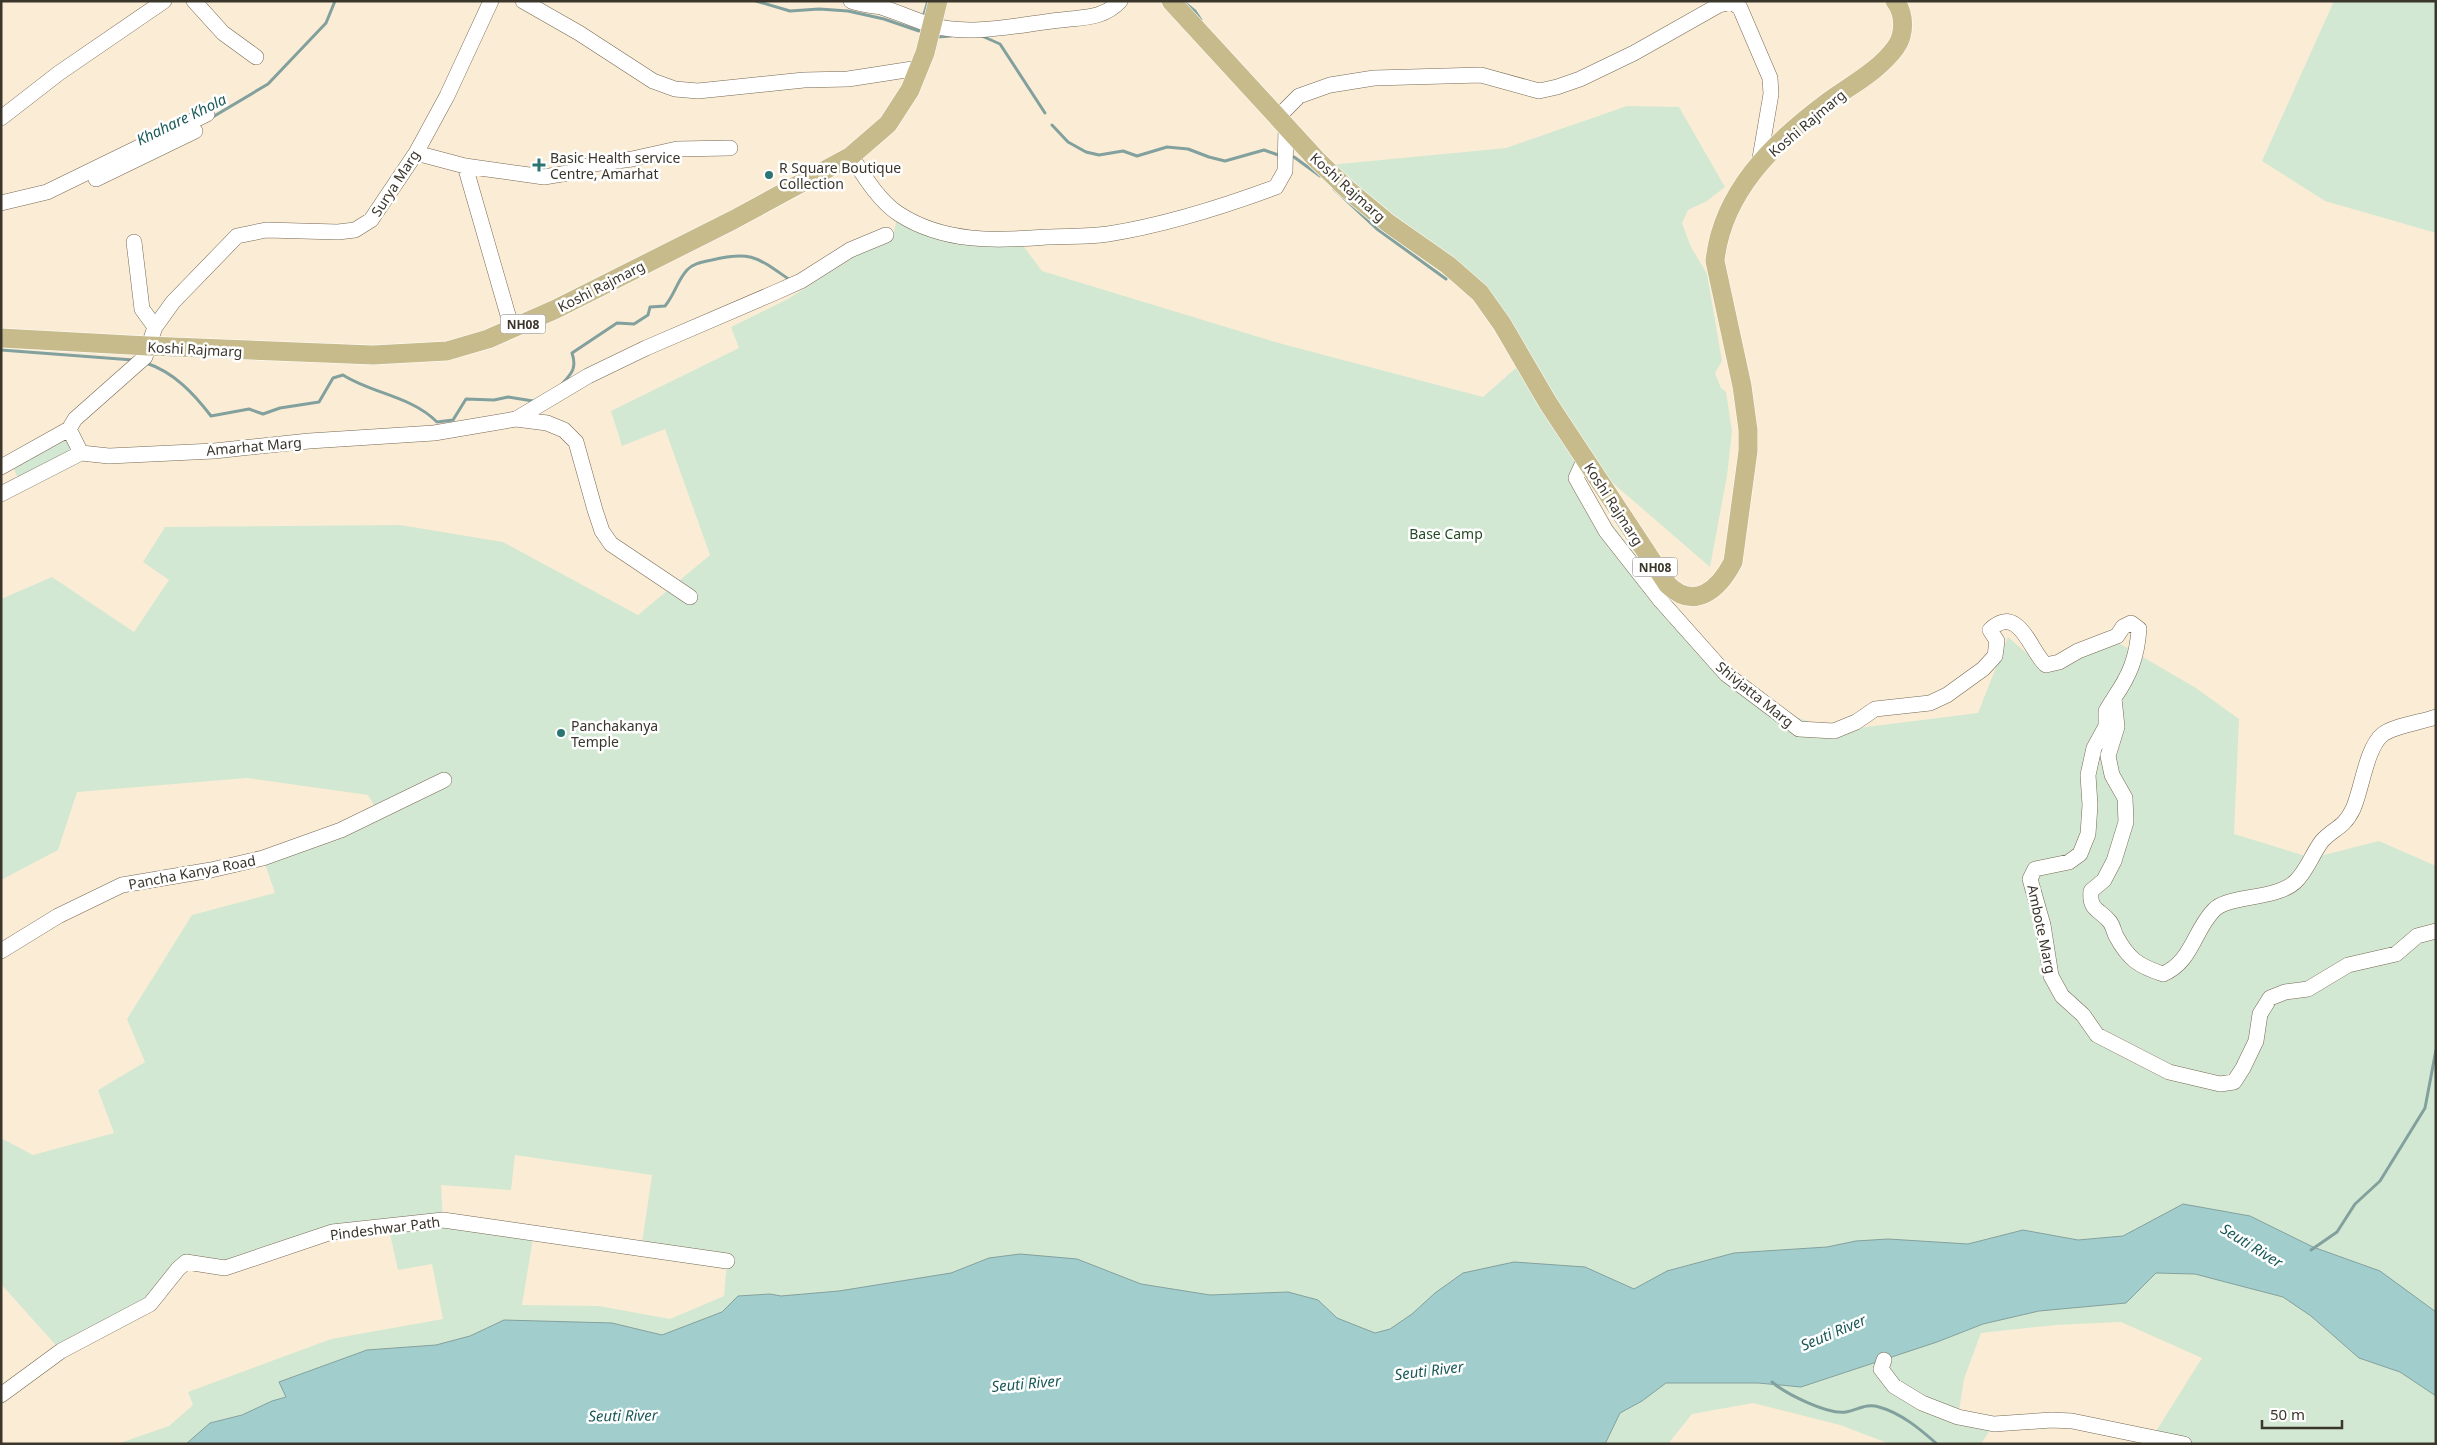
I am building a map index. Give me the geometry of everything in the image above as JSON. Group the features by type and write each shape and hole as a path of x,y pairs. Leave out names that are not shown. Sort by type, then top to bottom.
{"main road":[{"name":"Koshi Rajmarg","path":"1,338 144,356 428,354 464,347 512,329 733,220 851,156 888,124 910,90 919,68 938,1"},
{"name":"Koshi Rajmarg","path":"1171,1 1316,159 1368,208 1448,265 1480,293 1502,324 1521,360 1668,585 1681,595 1691,597 1701,597 1712,590 1728,572 1733,562 1746,469 1748,430 1743,394 1715,261 1717,240 1726,215 1742,185 1759,164 1797,127 1867,75 1897,46 1903,32 1903,19 1894,1"}],"street":[{"path":"1,118 59,74 164,1"},
{"path":"194,1 223,33 256,57"},
{"name":"Surya Marg","path":"144,356 155,327 173,302 237,236 266,230 338,232 364,226 371,220 416,153 447,96 491,1"},
{"path":"523,1 578,33 653,81 675,89 707,90 804,80 848,79 919,68"},
{"path":"851,1 879,6 932,25 956,29 1012,28 1060,20 1096,17 1111,10 1120,1"},
{"path":"851,156 875,191 898,214 928,229 962,238 994,240 1105,234 1161,224 1276,188 1286,171 1281,123 1298,96 1330,85 1374,78 1481,75 1539,91 1580,79 1634,53 1719,5 1732,2 1740,8 1770,78 1771,94 1759,164"},
{"path":"1,214 13,205 47,192 207,114"},
{"path":"13,205 77,188 195,131"},
{"path":"416,153 465,166 544,176 568,173 593,164 632,159 677,149 730,148"},
{"path":"465,166 512,329"},
{"path":"516,419 588,376 646,348 800,281 850,250 886,236"},
{"path":"134,242 142,308 155,327"},
{"path":"1,467 69,429 75,419 144,356"},
{"path":"516,419 547,423 564,430 576,442 595,510 602,530 611,544 690,597"},
{"name":"Amarhat Marg","path":"81,453 109,456 214,451 309,441 434,433 516,419"},
{"path":"2,491 81,453 69,429"},
{"name":"Shivjatta Marg","path":"1585,458 1576,478 1606,531 1661,601 1726,674 1798,729 1834,731 1856,722 1875,709 1930,703 1948,695 1983,669 1995,656 1997,641 1990,630 1997,623 2007,622 2025,632 2040,660 2046,665 2059,662 2078,651 2117,636 2123,627 2130,623 2139,630 2136,653 2128,677 2114,698"},
{"path":"2114,698 2117,727 2108,756 2112,775 2125,798 2126,822 2114,861 2104,880 2091,891 2090,901 2097,911 2110,921 2125,949 2141,966 2163,974 2173,970 2182,962 2212,911 2221,904 2256,898 2294,884 2323,841 2345,823 2360,792 2373,749 2382,735 2436,717"},
{"name":"Ambote Marg","path":"2114,698 2106,711 2106,726 2094,748 2088,775 2090,805 2088,834 2080,854 2069,862 2035,869 2030,879 2043,925 2051,976 2062,996 2083,1015 2097,1035 2169,1072 2220,1084 2234,1082 2256,1041 2260,1014 2270,998 2285,992 2308,990 2348,965 2396,954 2417,936 2436,931"},
{"name":"Pancha Kanya Road","path":"1,952 58,916 122,885 210,870 262,858 341,830 444,780"},
{"name":"Pindeshwar Path","path":"1,1395 61,1351 150,1304 178,1269 186,1262 225,1268 332,1232 443,1220 727,1261"},
{"path":"1884,1360 1881,1369 1894,1386 1922,1403 1958,1417 1994,1424 2072,1421 2184,1444"}],"green space":[{"path":"2334,1 2436,1 2436,233 2325,201 2262,161"},
{"name":"Base Camp","path":"1627,106 1679,107 1725,187 1707,201 1688,210 1682,223 1691,247 1707,274 1722,361 1715,373 1721,388 1726,392 1732,431 1727,476 1710,567 1585,459 1577,478 1726,674 1764,705 1834,731 1978,713 2008,637 2049,673 2112,639 2196,688 2239,719 2234,834 2312,858 2379,841 2436,866 2436,1312 2380,1271 2313,1247 2250,1216 2183,1204 2123,1236 2078,1240 2023,1230 1968,1244 1888,1239 1856,1241 1827,1247 1734,1253 1667,1271 1634,1289 1585,1267 1463,1273 1390,1329 1375,1333 1337,1318 1318,1300 1288,1292 1210,1295 1141,1284 1077,1259 989,1258 951,1273 839,1291 781,1296 770,1294 738,1296 722,1312 662,1335 612,1323 504,1320 470,1336 436,1345 367,1350 279,1382 286,1397 272,1401 242,1415 210,1423 186,1444 117,1444 169,1426 193,1405 188,1392 331,1339 443,1319 432,1264 398,1270 388,1225 225,1268 186,1262 164,1288 61,1351 1,1284 1,1138 33,1155 114,1133 98,1090 145,1062 127,1019 192,915 275,893 263,858 378,812 368,795 247,778 77,792 58,850 1,880 1,599 52,577 134,632 169,580 143,562 165,527 400,525 503,542 638,615 710,555 665,429 622,446 611,411 739,348 731,327 788,299 862,252 892,241 898,214 928,229 1018,239 1042,271 1275,342 1483,397 1527,358 1497,307 1408,229 1329,165 1506,148","holes":["515,1155 652,1175 641,1250 727,1261 724,1296 670,1319 599,1306 522,1305 534,1232 443,1220 441,1185 511,1190"]},
{"path":"67,438 77,450 24,477 17,476 13,467"},
{"path":"2156,1273 2195,1274 2283,1297 2311,1316 2359,1358 2400,1372 2436,1396 2436,1444 2148,1444 2202,1358 2121,1322 2056,1325 1981,1333 1964,1379 1958,1417 1994,1424 1981,1444 1890,1444 1840,1425 1753,1403 1692,1414 1668,1444 1605,1444 1620,1413 1642,1401 1666,1383 1758,1383 1801,1387 1937,1342 1983,1324 2039,1311 2126,1303"}],"water":[{"name":"Seuti River","path":"2183,1204 2250,1216 2313,1247 2380,1271 2436,1312 2436,1396 2400,1372 2359,1358 2311,1316 2283,1297 2195,1274 2156,1273 2126,1303 2039,1311 1983,1324 1937,1342 1801,1387 1758,1383 1666,1383 1642,1401 1620,1413 1605,1444 186,1444 210,1423 242,1415 272,1401 286,1397 279,1382 367,1350 436,1345 470,1336 504,1320 612,1323 662,1335 722,1312 738,1296 770,1294 781,1296 839,1291 951,1273 989,1258 1020,1254 1077,1259 1141,1284 1210,1295 1288,1292 1318,1300 1337,1318 1375,1333 1390,1329 1412,1314 1435,1293 1463,1273 1514,1262 1585,1267 1634,1289 1667,1271 1734,1253 1827,1247 1856,1241 1888,1239 1968,1244 2023,1230 2078,1240 2123,1236"}],"waterway":[{"name":"Khahare Khola","path":"211,118 268,84 326,23 335,1"},
{"path":"756,1 790,11 819,9 848,11 884,19 919,31"},
{"path":"924,14 928,1"},
{"path":"1185,3 1195,11 1201,20"},
{"path":"937,37 951,36"},
{"path":"982,36 1000,44 1045,113"},
{"path":"1052,125 1068,142 1086,152 1099,155 1123,151 1137,156 1167,147 1188,149 1225,161 1264,150 1281,156"},
{"path":"1294,157 1320,176"},
{"path":"1334,189 1377,229 1446,279"},
{"path":"562,384 573,370 572,353 617,323 634,324 648,315 650,307 665,306 684,274 696,264 725,257 745,256 762,261 790,280"},
{"path":"1,350 133,360"},
{"path":"146,363 166,372 183,385 211,416 249,409 263,414 280,408 319,402 333,378 343,375 367,387 416,406 437,422 453,420 466,399 494,400 508,397 533,401"},
{"path":"2311,1250 2337,1232 2355,1204 2380,1181 2425,1108 2436,1050"},
{"path":"1772,1382 1797,1398 1829,1410 1846,1412 1862,1407 1874,1406 1895,1413 1910,1422 1937,1444"}],"place":[{"name":"Basic Health service Centre, Amarhat","path":"539,165"},
{"name":"R Square Boutique Collection","path":"769,175"},
{"name":"Panchakanya Temple","path":"561,733"}]}
